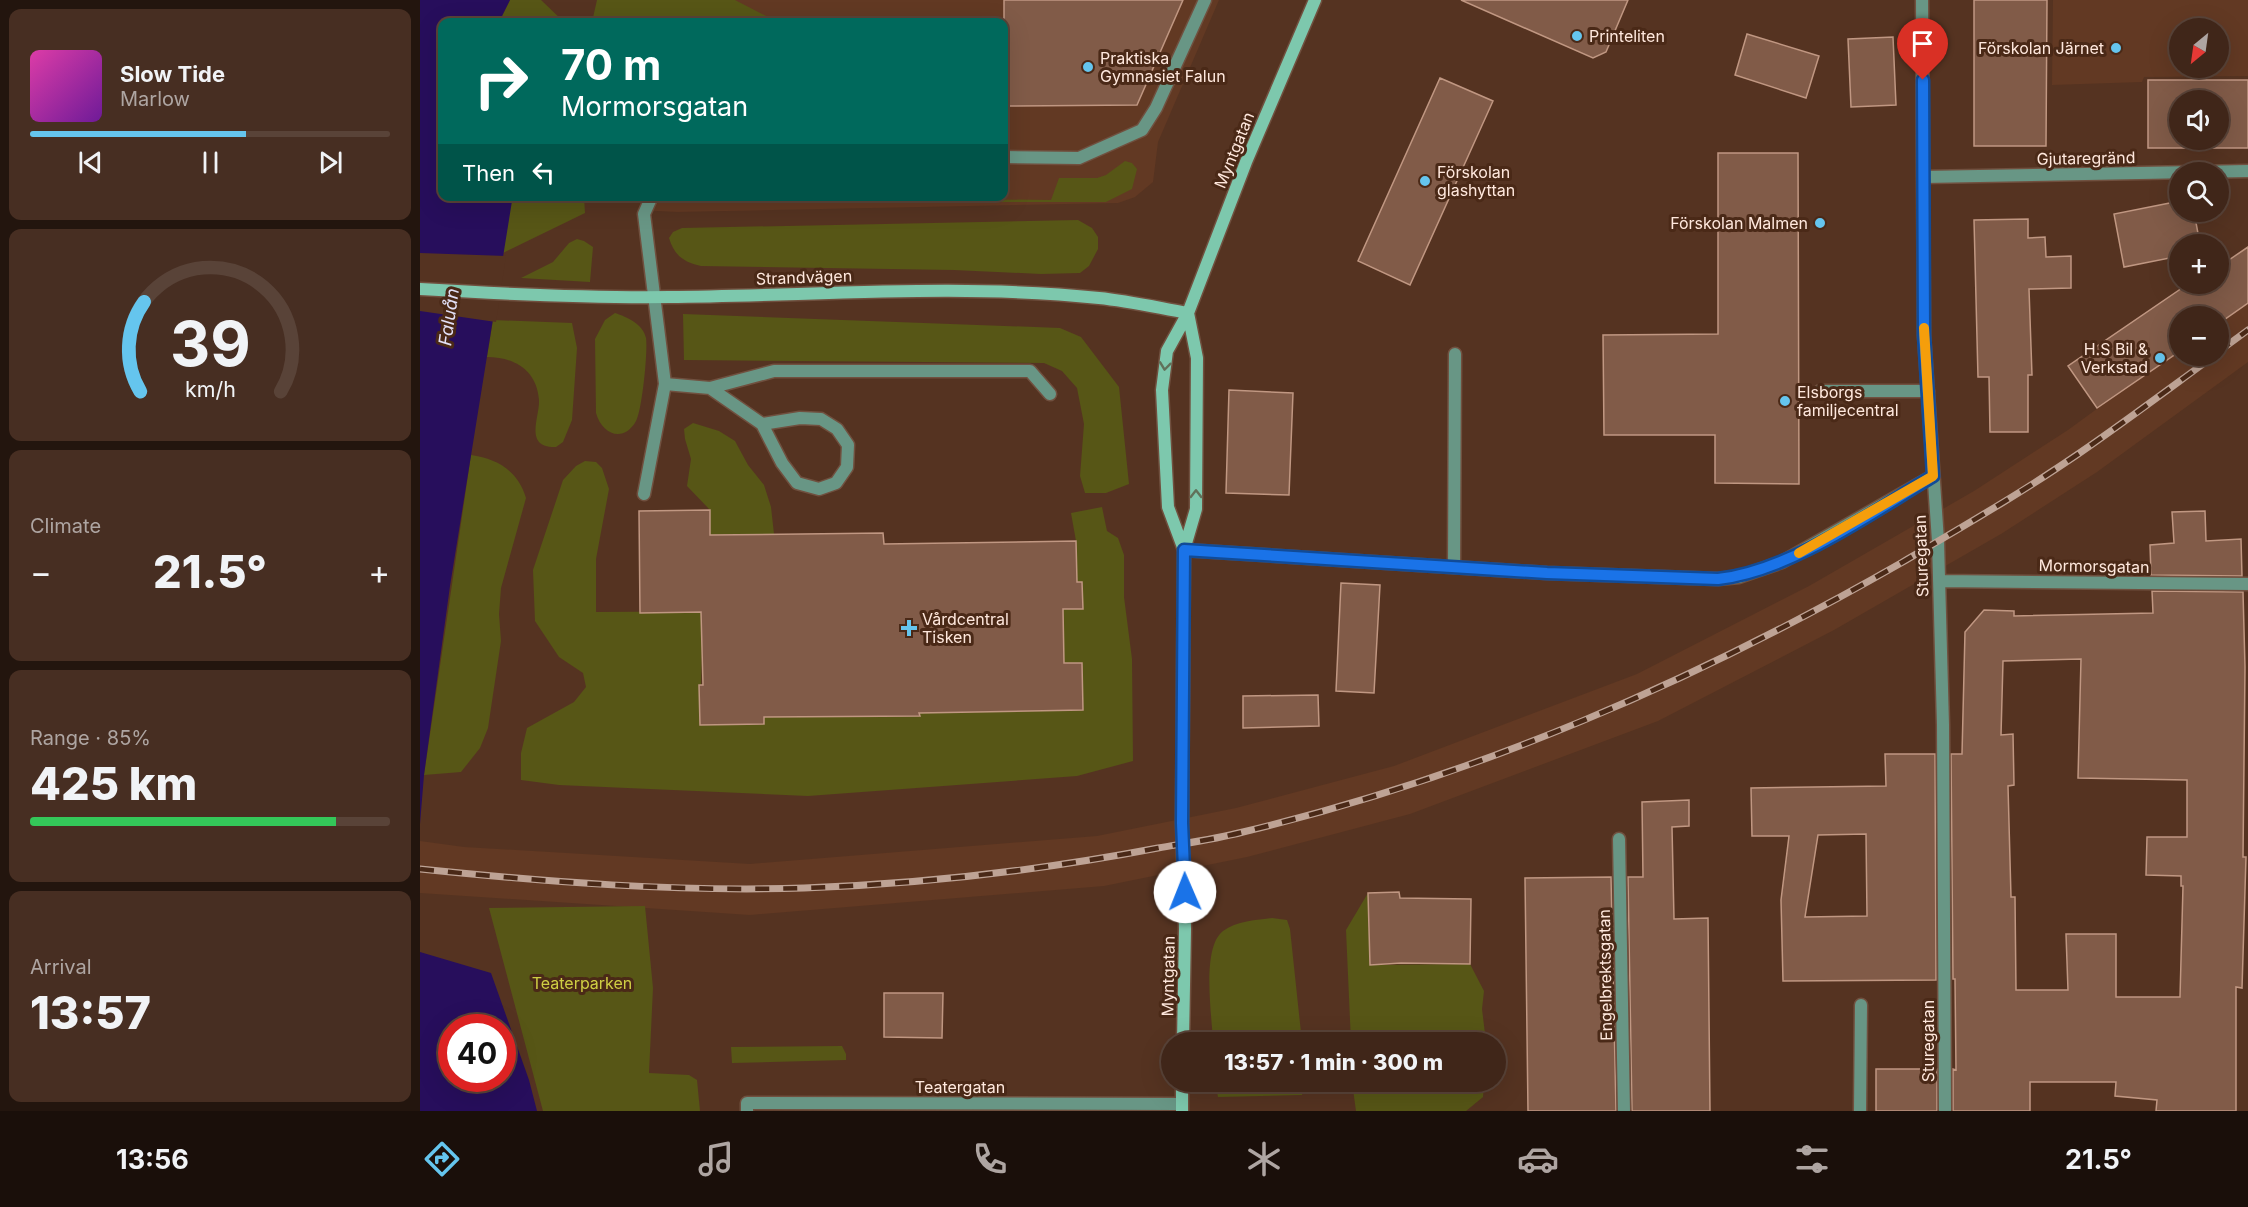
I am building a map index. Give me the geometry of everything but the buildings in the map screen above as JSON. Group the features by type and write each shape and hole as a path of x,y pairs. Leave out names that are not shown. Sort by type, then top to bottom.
{"street":[{"path":"1008,157 1079,158 1142,130 1156,108 1204,0"},
{"name":"Myntgatan","path":"1184,550 1168,507 1162,390 1167,351 1188,313 1246,162 1315,0"},
{"name":"Sturegatan","path":"1922,0 1924,335 1939,581 1943,737 1945,1111"},
{"name":"Gjutaregränd","path":"1924,177 2248,171"},
{"path":"644,494 665,384 644,214 650,201"},
{"name":"Strandvägen","path":"420,289 510,294 654,297 885,291 1013,292 1100,298 1188,313"},
{"name":"Myntgatan","path":"1183,1032 1184,550 1196,509 1197,358 1188,313"},
{"path":"1454,567 1455,354"},
{"path":"665,384 710,388 774,371 1030,371 1050,394"},
{"path":"710,388 762,424 782,463 797,483 819,489 837,483 847,467 848,445 837,429 821,419 800,418 762,424"},
{"path":"1820,391 1928,391"},
{"path":"1184,550 1620,577 1718,579 1739,577 1782,562 1933,476"},
{"name":"Mormorsgatan","path":"1939,581 2248,584"},
{"name":"Engelbrektsgatan","path":"1620,839 1624,1111"},
{"path":"1860,1111 1861,1005"},
{"name":"Teatergatan","path":"747,1111 747,1103 1182,1107"}],"shaded area":[{"path":"724,0 1219,0 1158,142 1153,182 1135,197 1118,203 677,212 638,210 642,201 1008,201 1008,18 716,18"},
{"name":"Förskolan Järnet","path":"2053,0 2248,0 2248,76 2229,76 2229,18 2169,18 2169,77 2144,77 2142,82 2052,85"},
{"path":"2248,299 2248,362 2097,472 2001,534 1834,630 1658,721 1410,814 1247,857 1104,886 750,915 420,893 420,841 464,847 750,864 1097,836 1236,808 1394,766 1637,674 1809,586 1974,491 2068,430 2169,356 2169,366 2229,366 2229,313"}],"green space":[{"path":"510,0 541,0 560,18 501,18"},
{"path":"597,0 735,0 770,18 593,18"},
{"path":"1125,161 1132,163 1137,169 1132,189 1106,202 685,202 1051,200 1059,178 1097,178 1106,175"},
{"path":"510,201 584,201 585,213 503,253"},
{"path":"1078,220 1092,228 1098,237 1098,249 1089,266 1080,273 701,266 680,257 669,238 673,232 682,228"},
{"path":"577,239 593,247 590,282 521,278 553,262 569,243"},
{"path":"615,313 638,325 646,338 644,381 638,415 631,428 620,434 614,434 603,427 596,413 595,339 605,320"},
{"path":"683,314 1060,328 1081,337 1119,387 1129,484 1106,493 1085,493 1080,476 1084,424 1077,388 1062,371 1044,363 684,360"},
{"path":"493,320 572,323 577,348 572,420 563,442 556,447 546,446 536,437 539,400 534,381 529,373 515,363 487,357"},
{"path":"693,423 719,431 735,441 748,465 764,485 771,507 774,534 710,535 710,510 687,486 691,459 684,429"},
{"path":"471,455 490,460 506,468 518,480 526,498 501,588 499,614 501,641 488,728 480,748 461,772 424,775"},
{"path":"585,461 596,462 602,468 609,489 596,559 596,612 763,611 763,647 702,648 700,725 764,724 764,714 798,717 919,716 919,713 1083,710 1082,663 1064,663 1049,609 1083,609 1082,582 1077,582 1076,541 1071,513 1102,507 1107,531 1118,538 1124,555 1124,597 1132,659 1133,761 1077,776 808,796 559,785 521,780 521,753 527,728 574,702 586,687 583,673 559,657 535,621 533,570 563,480 576,466"},
{"path":"1368,893 1370,965 1470,964 1484,991 1482,1009 1485,1032 1351,1032 1346,930"},
{"name":"Teaterparken","path":"645,906 653,988 649,1073 689,1075 697,1080 700,1111 543,1111 489,908"},
{"path":"1272,918 1287,920 1290,929 1301,1032 1212,1032 1209,983 1212,952 1216,940 1223,931 1247,921"},
{"path":"842,1046 846,1060 732,1063 731,1047"},
{"path":"1217,1092 1303,1092 1302,1095 1218,1097"},
{"path":"1353,1092 1483,1092 1483,1097 1466,1111 1356,1111"}],"water":[{"name":"Faluån","path":"420,0 510,0 501,18 438,18 438,201 512,201 450,586 424,775 420,824"},
{"path":"420,952 491,973 506,1014 438,1014 438,1092 516,1092 516,1043 537,1111 420,1111"}],"pier":[{"path":"420,253 506,256 496,322 420,311"}],"railway":[{"path":"2229,344 2248,330"},
{"path":"420,869 564,882 708,889 849,886 982,875 1114,856 1222,837 1330,809 1499,754 1663,686 1743,647 1901,563 2015,495 2098,440 2200,366"}],"slow traffic":[{"path":"1799,553 1933,476 1924,328"}],"place":[{"name":"Printeliten","path":"1577,36"},
{"name":"Förskolan Järnet","path":"2116,48"},
{"name":"Praktiska Gymnasiet Falun","path":"1088,67"},
{"name":"Förskolan glashyttan","path":"1425,181"},
{"name":"Förskolan Malmen","path":"1820,223"},
{"name":"H.S Bil & Verkstad","path":"2160,358"},
{"name":"Elsborgs familjecentral","path":"1785,401"},
{"name":"Vårdcentral Tisken","path":"909,628"}],"route":[{"path":"1185,892 1182,823 1184,550 1620,577 1718,579 1739,577 1782,562 1865,517 1933,476 1924,335 1923,80"}]}
